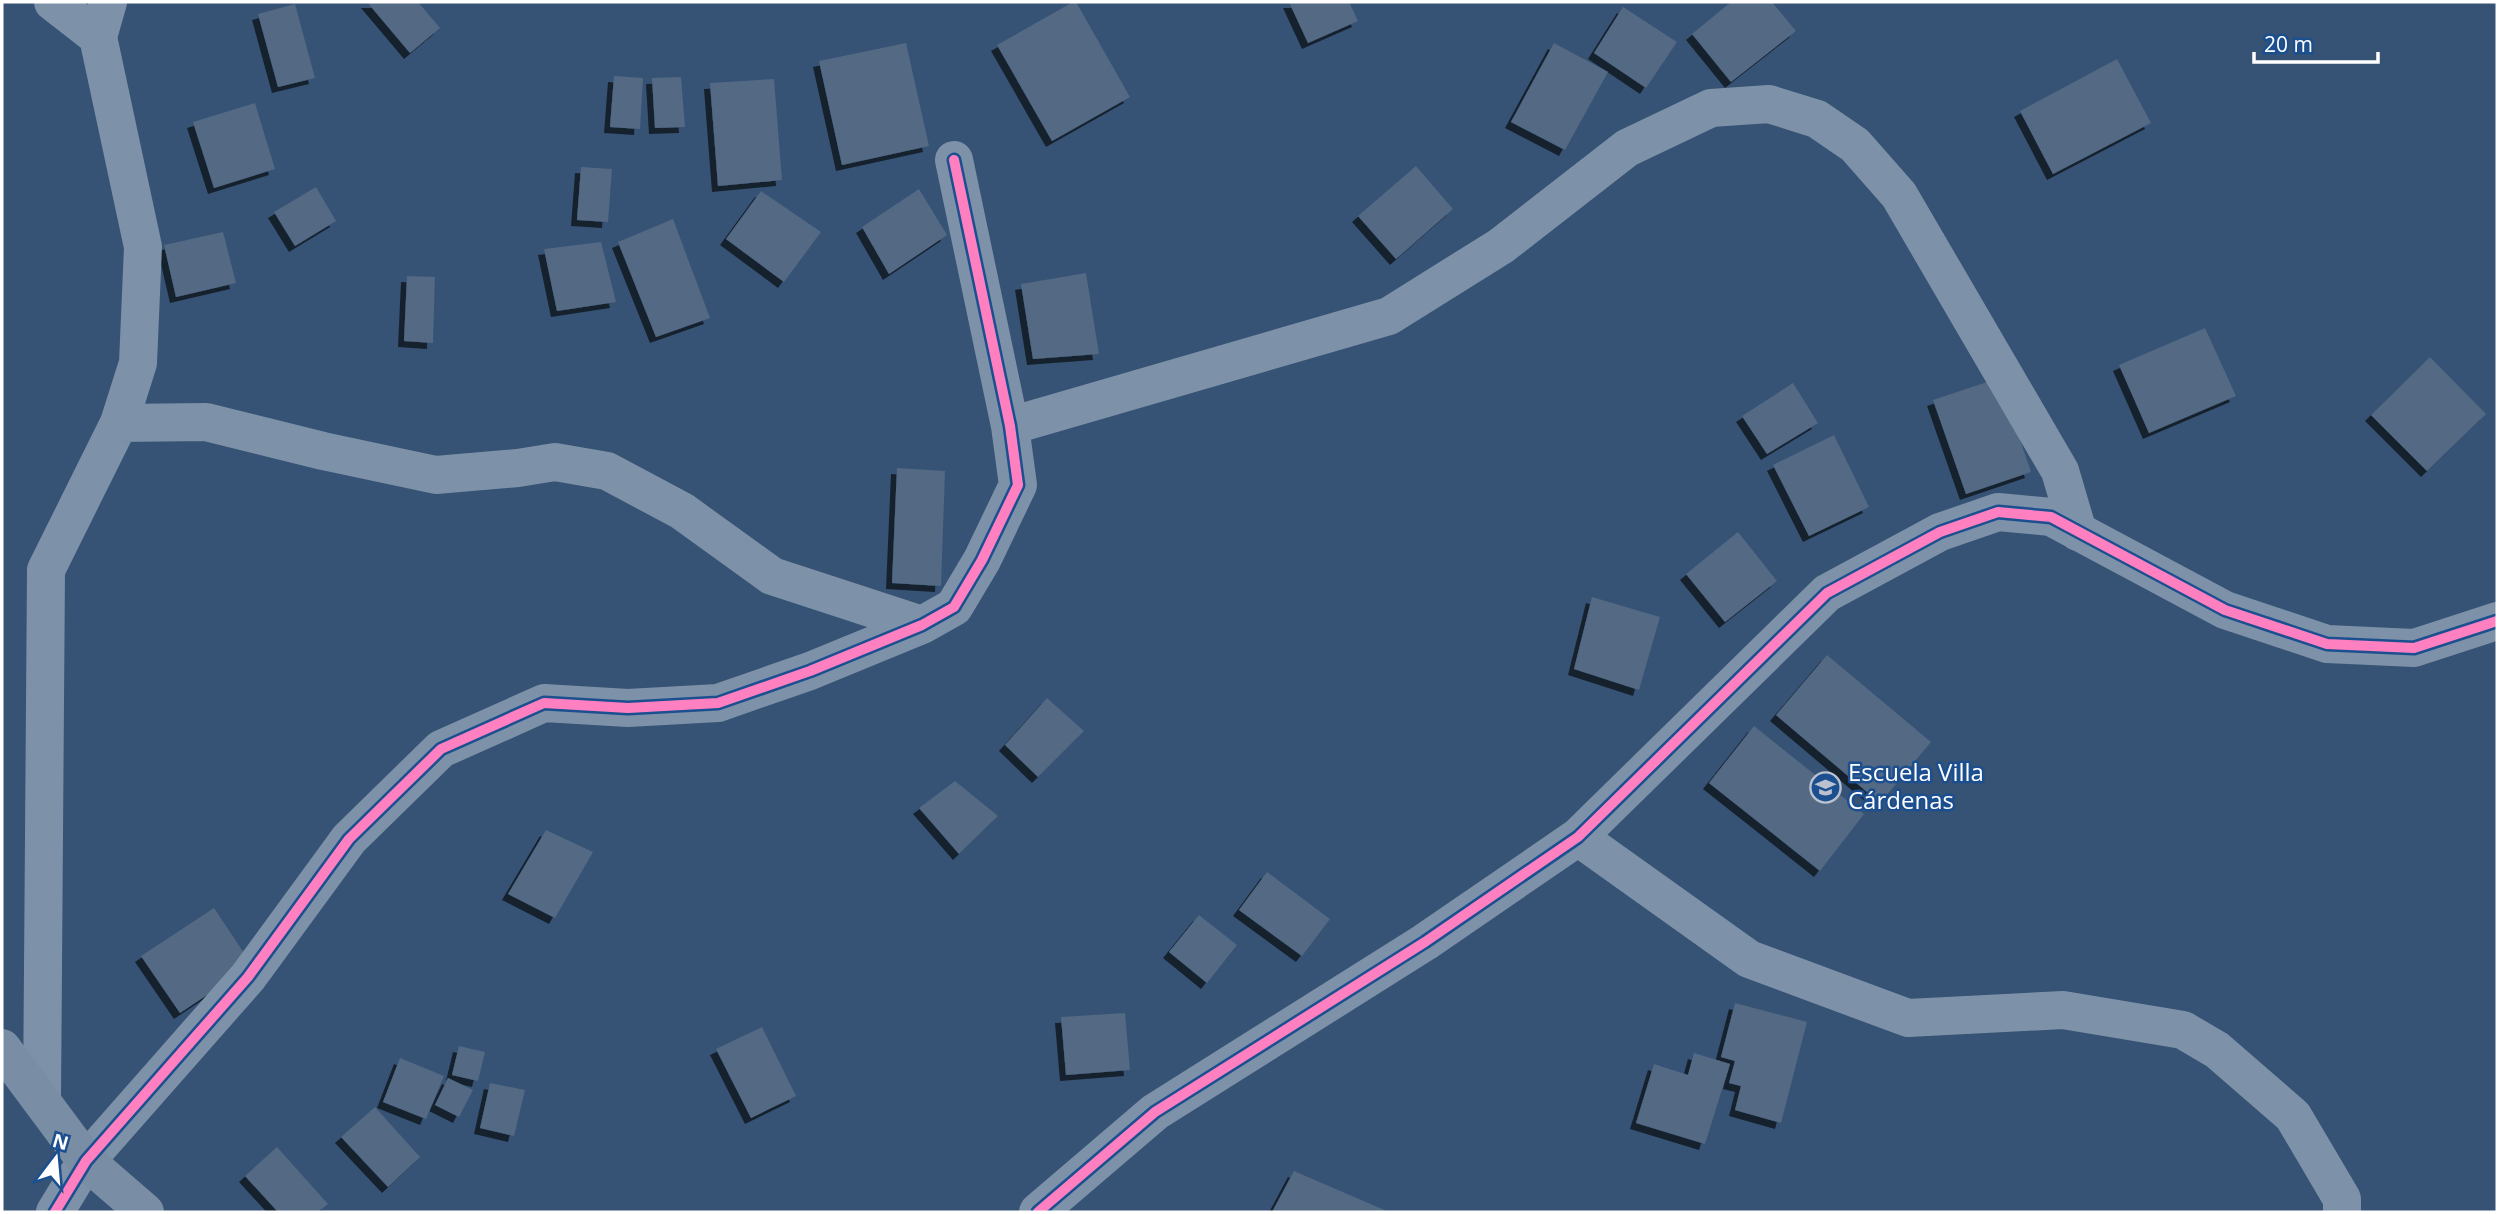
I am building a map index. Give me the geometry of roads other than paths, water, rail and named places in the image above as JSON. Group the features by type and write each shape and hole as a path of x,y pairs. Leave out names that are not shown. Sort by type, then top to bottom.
{"street":[{"path":"42,1100 46,570 119,423 138,363 143,247 103,19 53,2"},
{"path":"1010,426 1389,316 1501,246 1627,148 1710,108 1769,104 1816,119 1855,145 1899,195 2060,471 2078,532"},
{"path":"55,1212 86,1161 247,978 349,839 441,749 544,704 628,708 718,703 810,671 922,625 954,607 982,560 1018,485 1010,426 954,160"},
{"path":"119,423 206,422 436,475 555,462 607,471 682,511 772,576 922,625"},
{"path":"1038,1212 1155,1112 1425,942 1578,838 1827,593 1940,532 1998,512 2051,517 2225,610 2327,644 2414,648 2497,621"},
{"path":"1578,838 1749,959 1908,1018 2063,1010 2183,1030 2217,1050 2293,1116 2342,1199 2342,1212"},
{"path":"2,1048 86,1161 145,1212"}],"place":[{"name":"Escuela Villa Cárdenas","path":"1825,787"}]}
